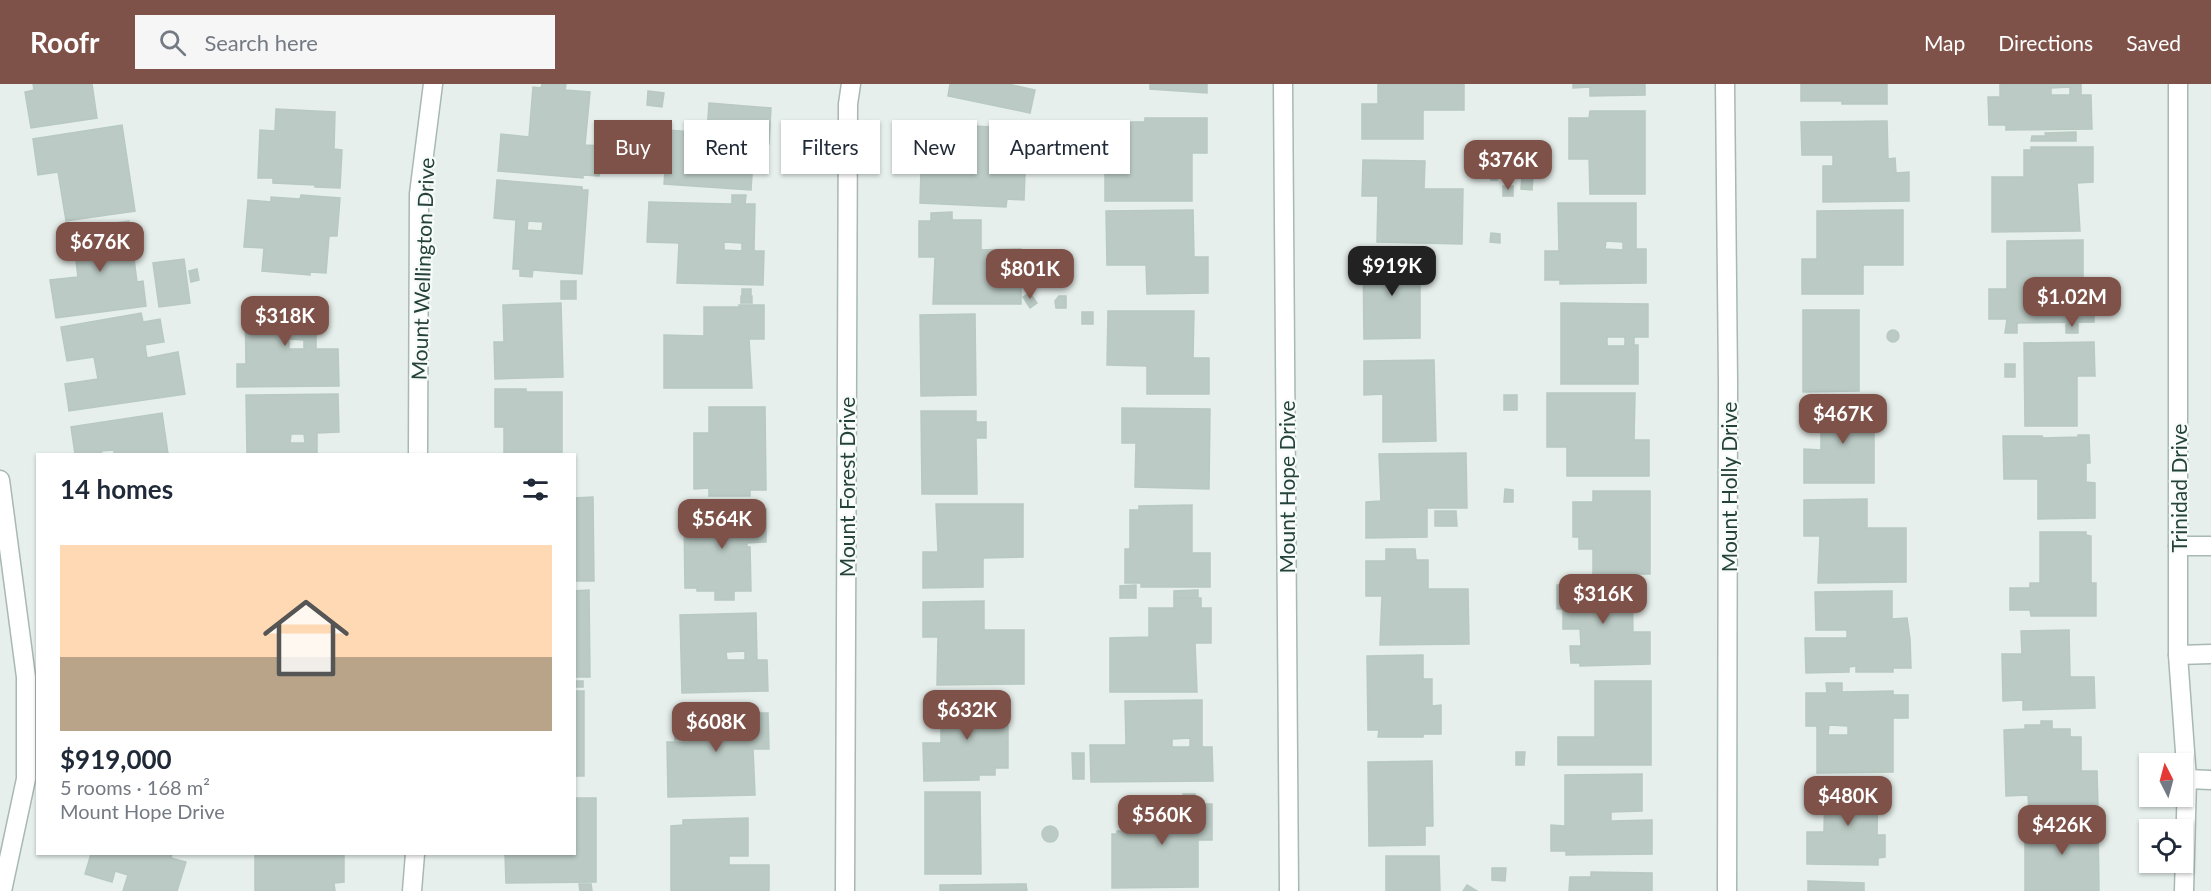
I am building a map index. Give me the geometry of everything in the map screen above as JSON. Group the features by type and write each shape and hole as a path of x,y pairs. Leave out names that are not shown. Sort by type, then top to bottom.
{"street":[{"name":"Mount Wellington Drive","path":"418,453 419,195 433,84"},
{"name":"Mount Forest Drive","path":"845,891 848,116 851,84"},
{"name":"Mount Hope Drive","path":"1283,84 1289,891"},
{"name":"Mount Holly Drive","path":"1725,84 1728,382 1726,891"},
{"name":"Trinidad Drive","path":"2178,84 2178,655 2185,753"},
{"path":"0,480 26,677 26,779 2,891"},
{"path":"2178,546 2211,546"},
{"path":"2178,655 2211,654"},
{"path":"2193,779 2211,780"},
{"name":"Trinidad Drive","path":"2184,891 2186,807"},
{"path":"412,891 415,855"}],"building":[{"path":"33,84 92,84 97,118 31,128 25,92 34,90"},
{"path":"542,84 566,84 565,90 590,92 585,145 594,146 594,174 599,174 599,176 583,175 583,178 498,171 501,134 529,137 533,87 541,88"},
{"path":"950,84 1008,84 1035,90 1030,113 948,96"},
{"path":"1150,84 1207,84 1207,93 1150,89"},
{"path":"1378,84 1464,84 1464,110 1423,110 1423,139 1362,139 1362,104 1378,104"},
{"path":"1573,84 1645,84 1645,95 1590,96 1590,87 1573,88"},
{"path":"1801,84 1887,84 1887,104 1801,101"},
{"path":"2000,84 2081,84 2081,95 2091,95 2092,129 2006,130 2006,125 1989,125 1988,97 2000,97","holes":["2070,87 2070,95 2051,95 2051,88"]},
{"path":"648,91 664,93 662,107 647,105"},
{"path":"709,103 771,108 769,144 769,120 708,120"},
{"path":"276,109 335,112 334,149 342,150 340,188 273,183 273,178 258,178 260,130 275,131"},
{"path":"1590,111 1645,111 1645,194 1590,194 1589,159 1569,159 1569,118 1589,118"},
{"path":"1145,118 1207,118 1207,153 1192,153 1192,201 1105,201 1105,174 1130,174 1130,122 1145,122"},
{"path":"1887,121 1888,159 1895,158 1896,173 1909,172 1909,201 1823,202 1823,166 1833,166 1833,155 1802,155 1801,122"},
{"path":"122,125 135,211 66,221 58,172 38,175 33,139"},
{"path":"977,126 989,127 989,174 1025,174 1024,200 1007,199 1006,207 920,203 921,174 977,174"},
{"path":"672,130 684,131 684,174 752,174 751,190 664,184 665,174 672,174"},
{"path":"2076,132 2076,141 2031,141 2032,136 2046,136 2045,133"},
{"path":"2031,147 2093,147 2093,182 2077,183 2080,231 1992,232 1992,177 2024,177 2024,150 2031,150"},
{"path":"1363,160 1425,161 1424,189 1463,189 1462,244 1377,242 1378,196 1362,196"},
{"path":"1491,173 1498,174 1497,180 1491,180"},
{"path":"1522,176 1533,177 1532,190 1521,189"},
{"path":"497,180 582,187 582,190 588,190 582,274 533,270 532,277 520,276 520,269 513,269 516,220 494,218","holes":["528,221 543,222 542,231 527,230"]},
{"path":"1503,186 1513,186 1513,196 1503,196"},
{"path":"301,195 340,198 337,236 329,236 326,273 310,272 310,275 262,271 264,248 244,247 248,200 271,202 271,197 300,199"},
{"path":"732,195 746,195 745,204 755,204 754,251 764,251 763,285 677,283 679,243 647,242 649,202 732,204","holes":["724,242 742,243 742,251 724,250"]},
{"path":"1558,203 1636,203 1636,249 1646,249 1646,283 1560,284 1560,280 1545,280 1545,251 1559,251","holes":["1606,241 1623,242 1623,250 1605,249"]},
{"path":"1193,210 1194,257 1208,257 1208,293 1147,294 1146,265 1107,265 1106,211"},
{"path":"1903,210 1903,265 1863,265 1863,294 1802,294 1802,259 1817,259 1817,211"},
{"path":"952,212 952,220 981,220 981,250 1021,249 1021,304 933,304 935,257 919,257 919,221 931,221 931,213"},
{"path":"129,221 137,282 143,281 146,306 56,318 50,280 78,277 72,229"},
{"path":"1491,233 1500,234 1500,243 1490,242"},
{"path":"2083,240 2083,279 2053,280 2053,288 2094,287 2094,322 2017,323 2017,333 2005,333 2007,319 1989,319 1989,289 2007,289 2007,241"},
{"path":"1363,255 1420,255 1420,338 1364,339"},
{"path":"184,259 190,303 159,307 153,263"},
{"path":"197,269 199,280 191,282 189,271"},
{"path":"561,281 576,281 576,299 561,299"},
{"path":"742,289 751,289 751,295 742,295"},
{"path":"1030,293 1037,303 1030,308 1023,297"},
{"path":"741,296 752,296 752,303 741,303"},
{"path":"1059,296 1066,296 1066,308 1056,308 1055,301"},
{"path":"316,300 316,349 338,349 339,386 237,387 237,364 246,364 245,301","holes":["289,339 304,340 304,349 289,349"]},
{"path":"561,303 563,377 495,379 494,342 504,342 503,305"},
{"path":"1561,303 1648,304 1648,337 1634,337 1634,345 1638,345 1638,384 1561,384","holes":["1607,337 1625,337 1625,346 1607,346"]},
{"path":"739,305 764,305 764,339 749,339 752,388 664,388 664,335 704,336 704,307 740,307"},
{"path":"1803,310 1859,310 1859,391 1803,392"},
{"path":"1108,311 1194,311 1193,358 1209,358 1209,394 1147,394 1147,366 1107,365"},
{"path":"1082,312 1093,312 1093,324 1082,324"},
{"path":"141,313 143,322 160,319 164,342 145,345 147,358 178,352 185,394 69,411 65,384 98,379 94,357 67,361 61,327"},
{"path":"975,314 976,395 921,396 920,315"},
{"path":"2078,323 2078,333 2066,333 2066,324"},
{"path":"1893,330 1899,336 1893,342 1887,336"},
{"path":"2094,342 2095,376 2077,376 2077,426 2025,426 2024,343"},
{"path":"1434,360 1436,441 1383,442 1383,394 1364,395 1364,361"},
{"path":"2005,364 2015,364 2015,377 2005,377"},
{"path":"495,389 562,392 562,453 504,453 504,427 495,427"},
{"path":"1547,393 1635,393 1634,440 1649,440 1649,476 1567,476 1567,447 1547,447"},
{"path":"338,394 339,432 317,433 317,453 247,453 246,395","holes":["291,434 304,434 305,443 290,443"]},
{"path":"1504,395 1517,395 1517,410 1504,410"},
{"path":"1821,401 1874,401 1874,483 1804,483 1804,449 1821,450"},
{"path":"709,407 765,407 766,490 750,490 750,496 709,496 709,488 694,489 694,433 709,433"},
{"path":"1122,408 1210,409 1209,489 1135,487 1136,443 1122,443"},
{"path":"921,411 976,411 976,422 986,422 986,438 976,438 977,494 922,494"},
{"path":"162,413 168,453 114,453 114,450 101,451 102,453 75,453 71,427"},
{"path":"2078,435 2089,435 2090,463 2086,463 2086,482 2095,483 2095,518 2038,519 2038,479 2004,479 2003,436 2042,436 2043,438 2078,437"},
{"path":"1466,453 1467,508 1427,508 1427,537 1366,538 1366,502 1381,501 1379,454"},
{"path":"1505,489 1513,490 1513,502 1504,502"},
{"path":"1593,491 1650,491 1650,574 1593,574 1593,549 1579,549 1579,537 1573,537 1573,502 1593,502"},
{"path":"593,497 594,581 576,581 576,498"},
{"path":"1867,499 1867,528 1906,528 1906,582 1818,583 1820,536 1804,536 1804,500"},
{"path":"936,504 1023,504 1023,557 983,558 983,587 923,588 923,552 938,552"},
{"path":"1192,505 1192,553 1210,553 1210,587 1141,587 1141,583 1125,583 1125,549 1130,549 1130,510 1139,510 1139,506"},
{"path":"766,509 766,542 747,543 747,547 750,547 751,591 734,591 734,600 715,600 715,591 685,588 684,518 696,517 696,510"},
{"path":"1435,511 1456,511 1457,526 1435,526"},
{"path":"2040,532 2086,532 2086,535 2091,536 2091,583 2096,583 2096,616 2031,616 2030,610 2010,610 2010,588 2030,588 2030,583 2040,583"},
{"path":"1386,549 1415,549 1416,560 1428,560 1428,589 1468,589 1469,644 1380,645 1382,596 1366,596 1366,561 1386,561"},
{"path":"1632,584 1633,632 1650,632 1650,664 1580,666 1580,663 1571,663 1570,646 1581,646 1580,629 1563,629 1563,609 1557,609 1557,585"},
{"path":"1136,585 1136,598 1120,598 1120,586"},
{"path":"589,590 590,677 576,677 576,591"},
{"path":"1198,590 1198,598 1174,598 1174,591"},
{"path":"1892,591 1892,619 1907,618 1911,668 1893,668 1893,672 1856,672 1856,666 1849,667 1849,672 1806,673 1805,638 1847,638 1847,630 1816,630 1815,592"},
{"path":"1174,598 1201,598 1201,608 1211,608 1211,643 1195,643 1197,692 1110,692 1110,638 1149,637 1149,608 1174,608"},
{"path":"984,601 984,630 1024,630 1024,684 937,685 938,637 923,637 923,602"},
{"path":"756,613 757,660 767,660 768,691 682,693 680,615","holes":["745,651 745,660 727,660 726,652"]},
{"path":"2069,630 2070,677 2094,677 2095,708 2023,710 2023,700 2003,701 2002,654 2022,654 2021,631"},
{"path":"1423,655 1423,679 1432,679 1432,706 1441,705 1441,734 1423,734 1423,737 1378,737 1379,730 1368,730 1367,656"},
{"path":"576,681 583,681 583,687 576,687"},
{"path":"1595,681 1651,681 1651,765 1558,765 1558,737 1595,737"},
{"path":"1826,683 1842,683 1842,692 1893,691 1893,695 1908,695 1908,718 1893,718 1893,772 1817,773 1817,726 1806,726 1806,693 1827,693","holes":["1829,725 1848,726 1848,735 1828,735"]},
{"path":"576,691 584,691 584,776 576,776"},
{"path":"994,694 994,726 1008,726 1008,768 995,768 995,775 979,775 979,780 924,781 923,743 941,743 941,695"},
{"path":"1202,700 1202,747 1212,747 1213,781 1091,782 1090,745 1126,745 1125,701","holes":["1190,738 1190,747 1172,747 1172,739"]},
{"path":"735,703 750,703 750,713 768,713 769,749 753,749 755,795 668,797 667,742 689,742 689,739 675,740 674,714 735,713"},
{"path":"2041,721 2052,721 2052,729 2070,729 2070,737 2081,737 2081,771 2097,771 2098,809 2029,810 2028,795 2006,796 2004,730 2025,729 2025,725 2041,725"},
{"path":"1516,752 1525,752 1524,765 1516,765"},
{"path":"1072,753 1084,753 1084,779 1073,779"},
{"path":"1432,761 1433,826 1425,826 1425,845 1369,846 1368,762"},
{"path":"1642,774 1642,811 1611,812 1611,821 1652,820 1652,854 1566,855 1566,851 1551,851 1551,825 1565,826 1565,775"},
{"path":"1825,782 1878,782 1877,835 1885,835 1885,857 1878,858 1878,865 1807,864 1807,832 1824,832"},
{"path":"925,792 980,792 981,874 925,874"},
{"path":"1183,794 1195,794 1195,804 1212,804 1212,840 1198,840 1198,887 1112,888 1112,834 1117,834 1117,831 1134,831 1134,834 1137,834 1136,808 1151,808 1151,804 1183,804"},
{"path":"576,798 596,798 596,882 506,883 505,855 576,855"},
{"path":"748,818 748,856 729,856 729,865 769,865 769,891 671,891 671,826 683,825 683,820"},
{"path":"2098,819 2099,891 2025,891 2025,825 2032,825 2032,820"},
{"path":"1047,826 1053,826 1058,834 1056,840 1047,842 1042,837 1042,831"},
{"path":"91,855 172,855 171,858 186,862 177,891 123,891 128,875 115,871 112,882 85,874"},
{"path":"255,855 344,855 344,882 334,883 335,891 255,891"},
{"path":"1386,856 1439,856 1440,891 1386,891"},
{"path":"1492,868 1506,868 1505,881 1492,880"},
{"path":"1591,872 1652,873 1652,891 1569,891 1570,877 1591,877"},
{"path":"1808,881 1864,883 1864,891 1808,891"},
{"path":"579,884 591,884 592,891 580,891"},
{"path":"1026,884 1027,891 940,891 940,885"},
{"path":"1467,885 1477,891 1463,891"}]}
